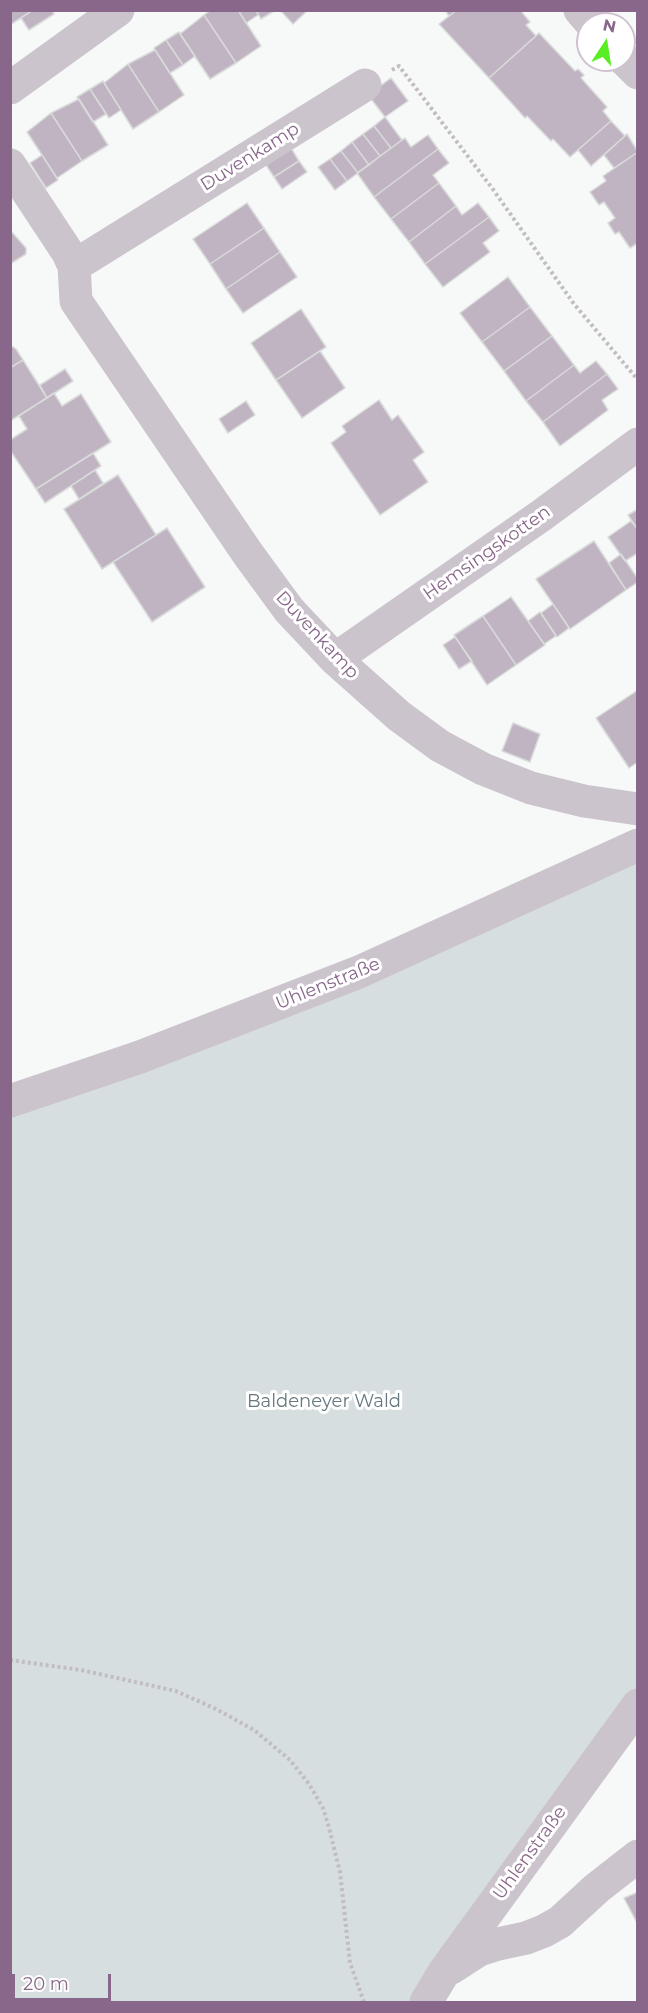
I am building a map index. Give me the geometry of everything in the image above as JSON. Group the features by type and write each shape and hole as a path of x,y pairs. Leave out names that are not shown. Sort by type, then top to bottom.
{"street":[{"path":"10,88 118,10"},
{"name":"Duvenkamp","path":"365,85 71,259 76,301 248,554 289,610 335,659 399,716 440,746 483,769 531,788 584,801 638,809"},
{"path":"10,165 71,259"},
{"name":"Hemsingskotten","path":"335,659 542,515 638,444"},
{"name":"Uhlenstraße","path":"10,1101 140,1057 359,972 638,845"},
{"name":"Uhlenstraße","path":"426,2002 444,1972 638,1705"},
{"path":"444,1972 479,1950 526,1938 560,1922 597,1888 638,1856"}],"path":[{"path":"365,85 399,66 492,188 574,304 638,380"},
{"path":"10,1660 81,1670 176,1691 254,1730 291,1760 318,1800 328,1824 340,1872 350,1964 364,2002"}],"green space":[{"name":"Baldeneyer Wald","path":"637,856 637,1695 421,2002 11,2002 10,1109"}],"building":[{"path":"10,10 33,10 10,25"},
{"path":"33,10 52,10 54,14 29,30 21,18"},
{"path":"211,10 238,10 261,46 236,63 204,15"},
{"path":"238,10 256,10 258,15 246,23"},
{"path":"256,10 273,10 274,11 261,19"},
{"path":"280,10 308,10 293,24"},
{"path":"445,10 457,10 449,16"},
{"path":"457,10 520,10 530,22 526,25 536,36 489,78 439,24"},
{"path":"204,15 236,63 210,79 180,34"},
{"path":"179,32 195,56 183,65 166,40"},
{"path":"539,33 576,72 584,75 581,78 607,107 603,111 611,121 570,157 527,116 525,118 489,78"},
{"path":"166,40 183,65 170,73 154,48"},
{"path":"155,50 184,95 159,112 128,64"},
{"path":"128,64 159,112 133,129 104,83"},
{"path":"391,78 408,101 385,117 368,95"},
{"path":"103,81 121,110 109,118 90,89"},
{"path":"90,89 106,114 93,122 77,97"},
{"path":"79,99 108,145 82,161 51,113"},
{"path":"51,113 82,161 57,178 27,132"},
{"path":"385,117 402,140 391,148 374,126"},
{"path":"611,121 625,136 591,166 578,150"},
{"path":"374,126 391,148 380,156 363,134"},
{"path":"363,134 380,156 369,165 352,142"},
{"path":"627,134 638,152 614,168 604,155"},
{"path":"428,135 438,149 374,197 357,173 405,138 411,147"},
{"path":"352,142 369,165 358,173 341,151"},
{"path":"291,148 299,161 274,177 266,165"},
{"path":"438,149 449,163 433,175 439,183 391,219 374,197"},
{"path":"341,151 358,173 347,181 330,159"},
{"path":"638,152 638,243 630,248 619,232 615,234 608,223 615,218 604,202 599,205 590,192 606,181 603,176"},
{"path":"42,155 58,180 46,188 30,163"},
{"path":"330,159 347,181 335,190 318,167"},
{"path":"299,161 307,172 282,189 274,177"},
{"path":"439,183 456,206 409,242 391,219"},
{"path":"247,203 264,228 210,264 193,239"},
{"path":"478,203 489,217 425,264 409,242 456,206 462,215"},
{"path":"489,217 499,231 483,243 490,252 443,287 425,264"},
{"path":"264,228 280,252 226,289 210,264"},
{"path":"10,230 26,248 26,254 10,264"},
{"path":"280,252 297,277 243,313 226,289"},
{"path":"508,277 530,307 482,342 460,313"},
{"path":"530,307 552,336 504,371 482,342"},
{"path":"301,309 326,347 276,380 251,343"},
{"path":"552,336 574,365 526,401 504,371"},
{"path":"10,345 16,349 23,360 10,368"},
{"path":"320,351 345,388 302,418 276,380"},
{"path":"23,360 47,398 10,421 10,368"},
{"path":"596,361 607,374 543,422 526,401 574,365 580,373"},
{"path":"65,369 73,381 47,398 40,385"},
{"path":"607,374 618,389 602,400 608,410 560,446 543,422"},
{"path":"54,393 62,406 81,394 111,442 36,489 10,450 10,440 27,429 19,416"},
{"path":"379,400 392,420 398,415 424,452 413,460 428,482 380,515 331,443 346,432 342,426"},
{"path":"246,401 255,415 228,433 219,419"},
{"path":"93,453 101,466 45,503 36,489"},
{"path":"95,470 103,483 79,499 71,486"},
{"path":"118,475 156,535 102,569 64,509"},
{"path":"638,509 638,530 628,515"},
{"path":"631,521 638,530 638,553 625,561 608,537"},
{"path":"167,528 205,587 152,622 113,562"},
{"path":"594,541 626,590 570,629 536,579"},
{"path":"621,554 638,579 638,582 626,590 609,563"},
{"path":"511,597 545,645 516,665 483,616"},
{"path":"553,604 569,628 557,637 541,613"},
{"path":"540,612 556,636 544,644 528,621"},
{"path":"483,616 516,665 487,685 454,635"},
{"path":"455,637 472,661 459,669 443,645"},
{"path":"638,690 638,762 629,768 596,718"},
{"path":"513,723 540,734 530,762 502,751"},
{"path":"638,1892 638,1925 624,1898"}]}
